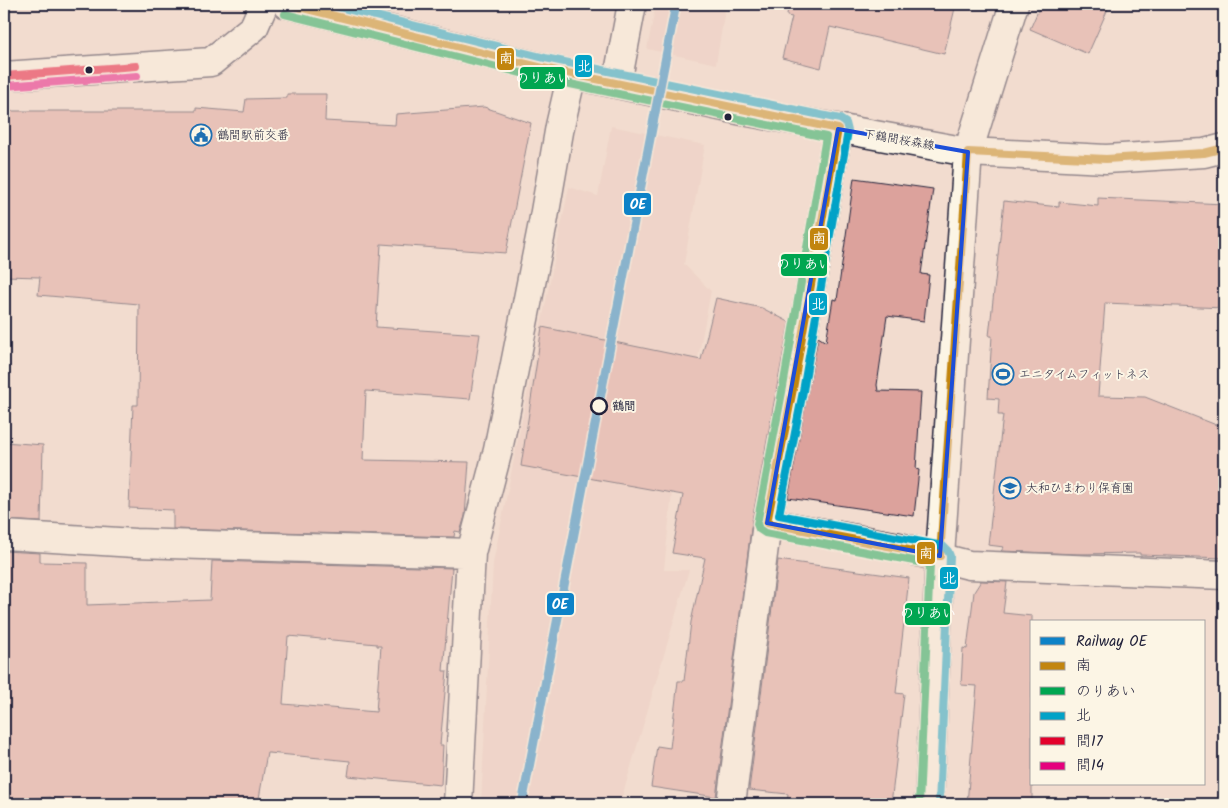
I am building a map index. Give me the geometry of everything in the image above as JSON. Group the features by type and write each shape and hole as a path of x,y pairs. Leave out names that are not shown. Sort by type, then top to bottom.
{"street":[{"path":"4,76 211,62 254,27 264,4"},
{"name":"下鶴間桜森線","path":"287,4 572,74 838,129 968,152 1106,158 1204,153 1224,148"},
{"path":"617,83 632,4"},
{"path":"929,804 940,556 968,152 1014,4"},
{"path":"458,804 471,553 498,450 543,223 560,126 572,74"},
{"path":"731,804 767,524 793,389 838,129"},
{"path":"767,524 899,546 969,565 1224,575"},
{"path":"4,535 145,543 471,553"}],"highlighted area":[{"path":"838,129 968,152 940,556 767,523"}],"shaded area":[{"path":"656,4 726,4 716,64 647,49"},
{"path":"611,126 705,145 684,264 711,291 672,493 664,570 689,570 620,804 481,804 493,563 569,187 598,196"}],"building":[{"path":"788,4 956,4 944,54 830,27 821,68 782,58 792,17 787,16"},
{"path":"1041,4 1110,4 1088,54 1030,29"},
{"path":"287,94 326,94 325,121 395,125 396,114 484,107 531,123 506,253 381,244 376,327 480,334 470,399 366,391 363,460 469,462 465,516 460,532 455,531 454,537 173,529 173,510 129,508 133,405 138,405 139,304 38,295 40,277 4,276 4,111 196,111 196,108 244,112 246,99 287,98"},
{"path":"854,178 933,189 921,274 929,275 924,321 887,316 877,385 878,391 921,392 916,469 919,470 914,516 788,498 818,337 826,342 833,299 837,300"},
{"path":"1098,198 1224,204 1224,308 1105,303 1098,396 1145,397 1224,428 1224,558 1140,555 1140,553 1078,554 1001,551 1004,547 988,545 1003,415 998,415 999,399 988,398 992,336 989,336 1004,201 1059,207 1059,202 1098,206"},
{"path":"716,298 762,308 789,322 752,521 716,797 651,787 657,746 670,748 678,681 684,681 691,622 705,558 672,553 683,495 521,466 542,327 701,360"},
{"path":"4,442 43,445 41,522 4,520"},
{"path":"4,551 40,553 40,562 87,563 87,605 210,600 212,561 452,568 443,671 447,671 440,745 443,745 441,785 348,776 350,761 267,753 258,804 140,804 140,799 86,804 51,804 50,797 4,800","holes":["288,636 377,644 377,646 381,646 376,712 283,704"]},
{"path":"778,560 909,578 896,693 904,694 891,804 787,804 788,794 749,790"},
{"path":"981,581 1007,582 1003,613 1032,616 1032,620 1030,620 1030,786 1032,786 1032,804 967,804 977,686 961,685 963,648 967,649 974,592"}],"rail line":[{"name":"OE","path":"522,804 676,4"}],"transit line":[{"name":"南","path":"287,4 543,68 838,129 793,389 767,523 940,556 968,152 1106,159 1204,153 1224,148"},
{"name":"北","path":"327,4 545,58 840,119 846,123 848,131 803,391 779,515 943,546 948,551 950,556 939,804"},
{"name":"のりあい","path":"285,14 541,78 826,137 783,387 757,524 759,529 765,533 930,564 919,804"},
{"name":"間17","path":"4,76 136,66"},
{"name":"間14","path":"5,86 137,76"}],"place":[{"name":"鶴間駅前交番","path":"201,135"},
{"name":"エニタイムフィットネス","path":"1003,374"},
{"name":"鶴間","path":"599,406"},
{"name":"大和ひまわり保育園","path":"1010,488"}]}
